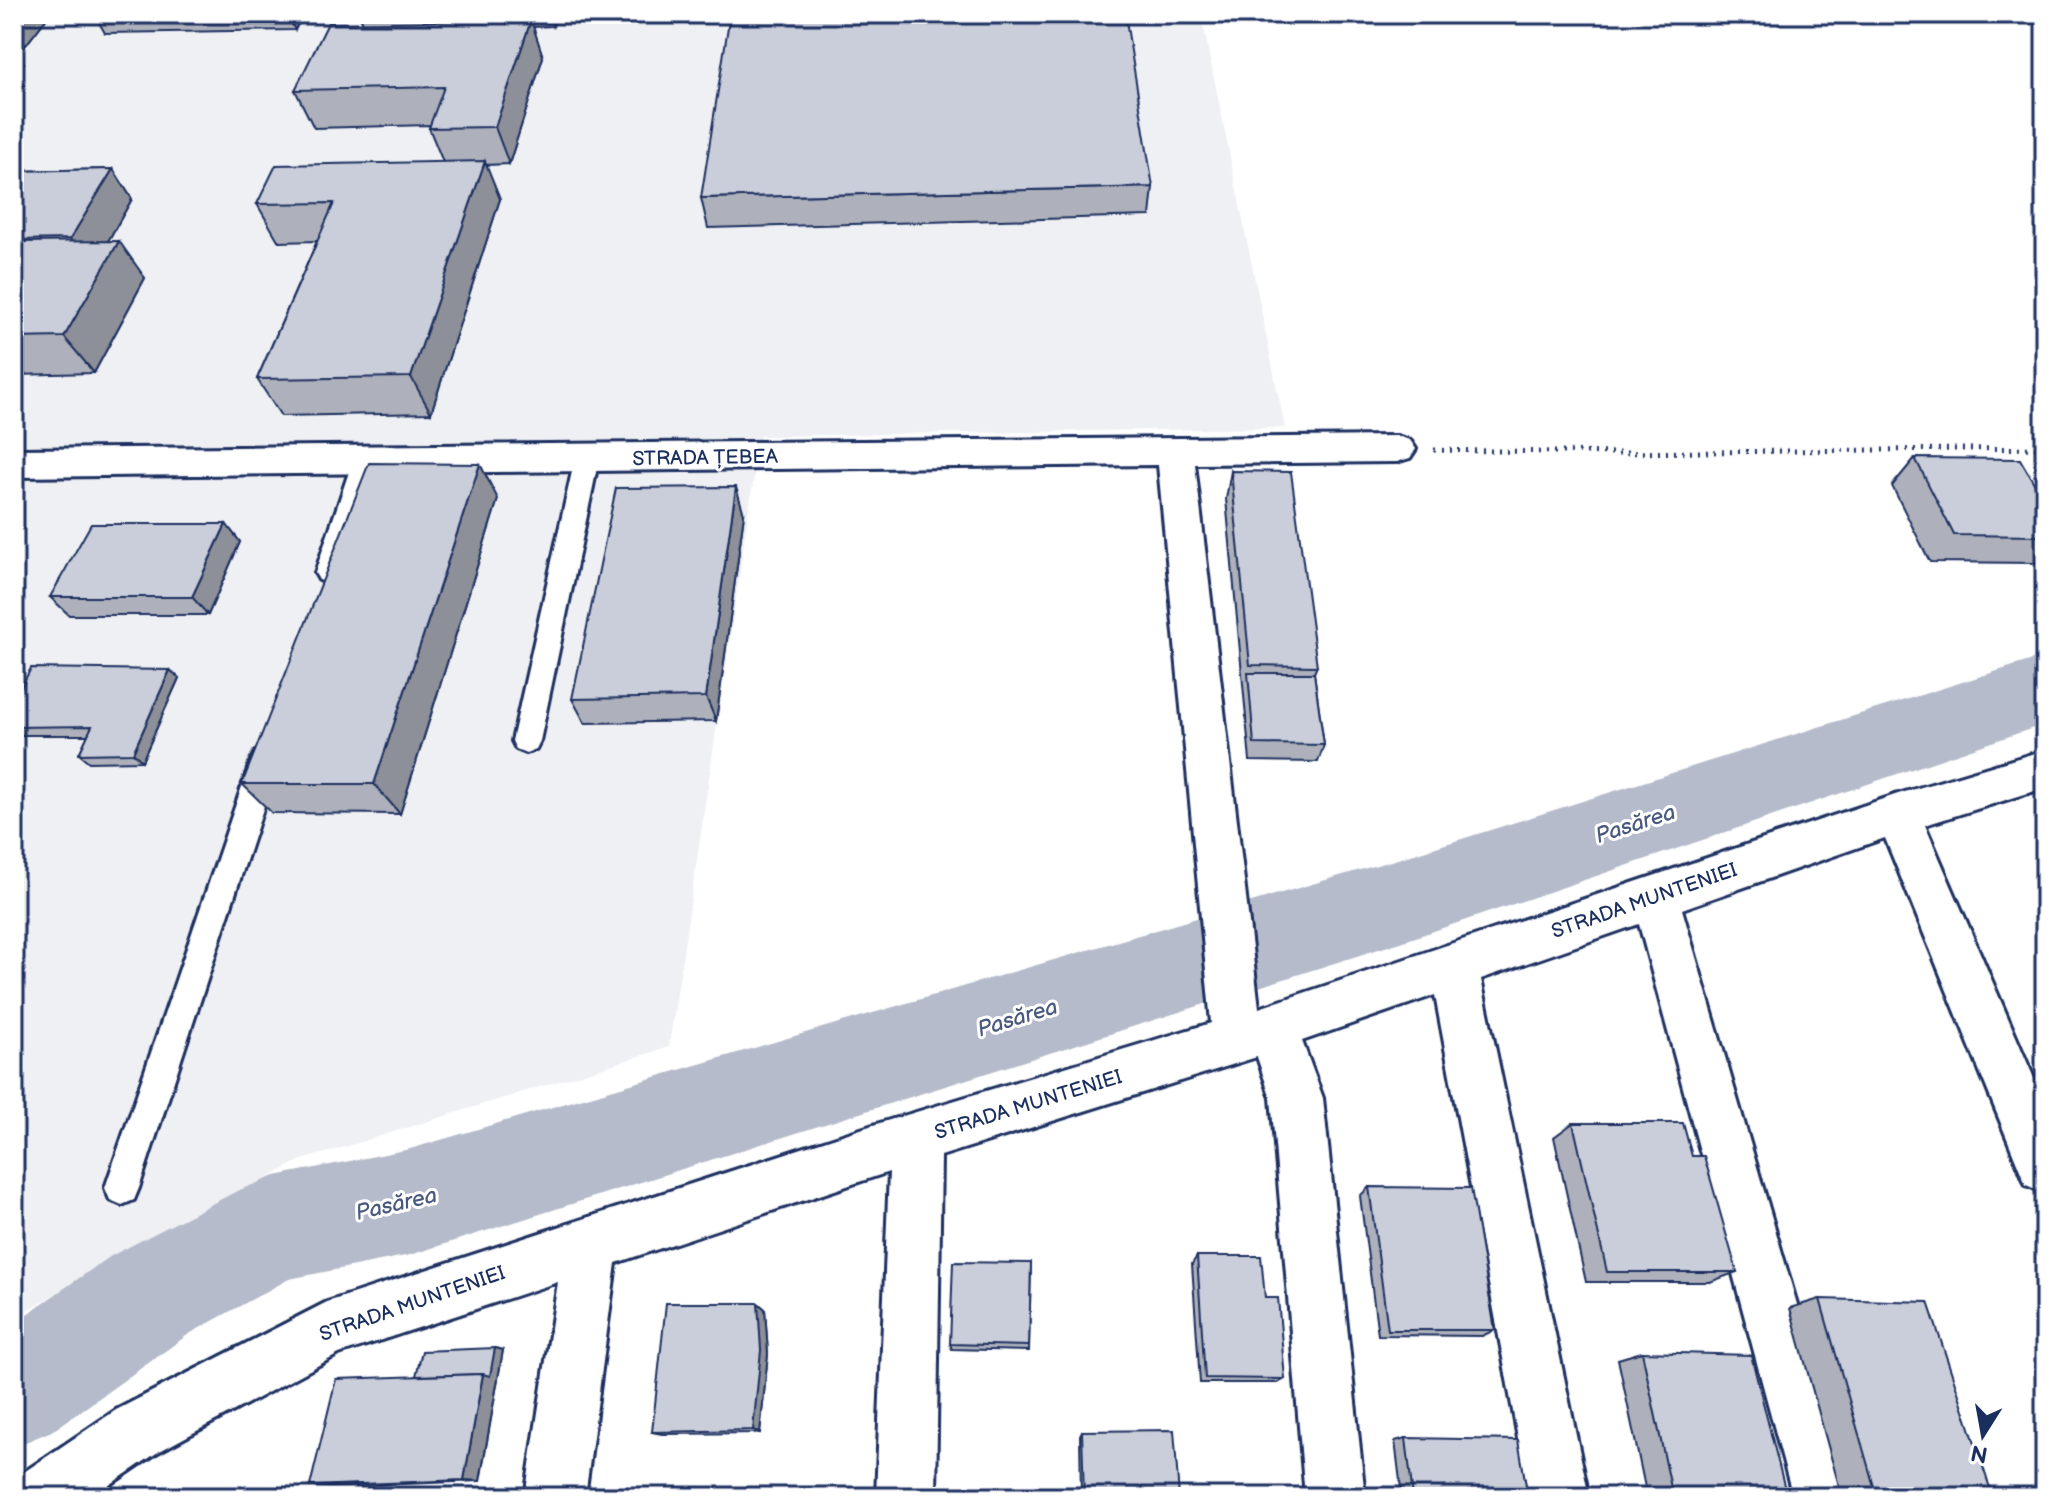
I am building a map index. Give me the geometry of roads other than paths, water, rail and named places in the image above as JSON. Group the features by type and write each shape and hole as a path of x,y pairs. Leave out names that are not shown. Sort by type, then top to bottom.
{"street":[{"name":"STRADA ȚEBEA","path":"14,463 1397,449"},
{"path":"1175,452 1232,981 1255,1033 1297,1098 1335,1497"},
{"name":"STRADA MUNTENIEI","path":"39,1497 137,1431 327,1330 914,1138 1255,1033 1898,814 2045,769"},
{"path":"1898,814 2045,1166"},
{"path":"1655,896 1823,1497"},
{"path":"1454,965 1559,1497"},
{"path":"906,1497 916,1187 914,1138"},
{"path":"555,1497 591,1242"}],"lane":[{"path":"526,741 587,458"},
{"path":"320,596 365,460"},
{"path":"122,1188 274,733"}],"waterway":[{"name":"Pasărea","path":"14,1390 150,1295 275,1229 410,1202 1401,900 2045,690"}]}
